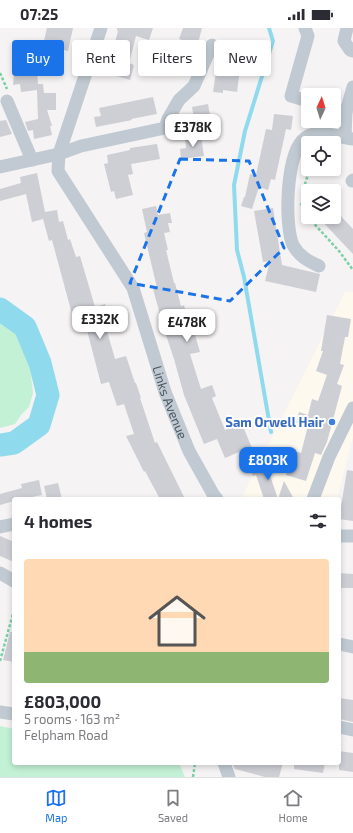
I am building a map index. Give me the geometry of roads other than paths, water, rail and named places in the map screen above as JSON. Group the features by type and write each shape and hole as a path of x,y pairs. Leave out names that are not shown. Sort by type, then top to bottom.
{"street":[{"path":"58,154 101,28"},
{"path":"301,100 290,96 308,36 305,28"},
{"path":"347,28 344,41 350,50 353,51"},
{"path":"0,167 58,154 81,146 165,128 168,119 180,100 194,86 212,45"},
{"path":"341,109 353,87"},
{"path":"7,101 32,160"},
{"path":"319,266 305,260 293,244 288,222 290,177 299,143 305,138 313,134 322,133 349,138 341,114"},
{"name":"Links Avenue","path":"58,154 58,171 133,288 165,392 178,425 189,451 215,497"},
{"path":"314,497 329,457 353,408"},
{"path":"0,527 12,524"},
{"path":"341,536 353,536"},
{"path":"0,573 12,580"},
{"path":"341,645 353,648"},
{"path":"0,712 12,714"},
{"path":"341,727 353,730"},
{"path":"225,765 229,777"}],"waterway":[{"path":"269,28 273,41 245,131 234,185 237,250 244,277 271,432"},
{"path":"0,309 25,327 40,363 48,395 39,425 14,443 0,445"}],"place":[{"name":"Sam Orwell Hair","path":"332,422"}]}
